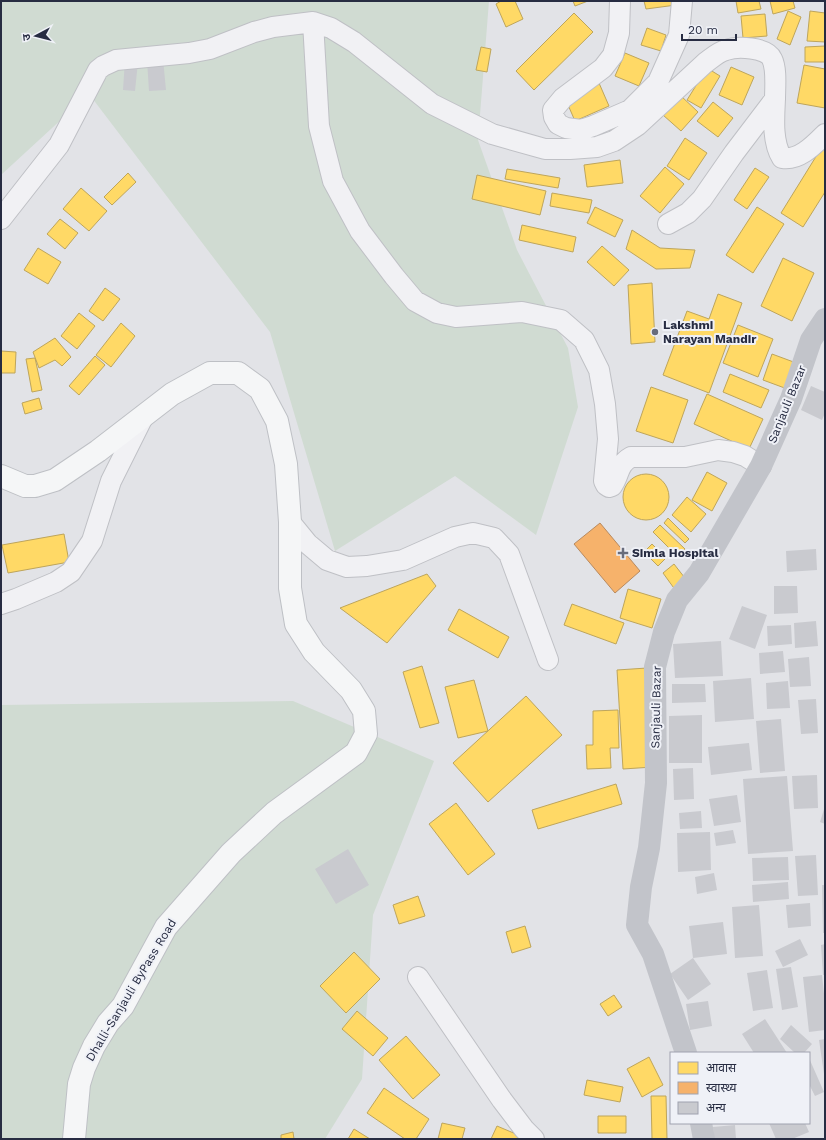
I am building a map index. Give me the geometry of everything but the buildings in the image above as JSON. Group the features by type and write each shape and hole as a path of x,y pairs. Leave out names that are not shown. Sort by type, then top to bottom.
{"main road":[{"name":"Sanjauli Bazar","path":"686,1052 653,954 637,925 641,887 649,848 656,783 655,667 664,632 677,600 699,573 761,466 791,398 811,340 825,320"},
{"name":"Dhalli-Sanjauli ByPass Road","path":"1,476 25,486 35,486 55,480 98,451 172,394 210,373 238,373 260,389 277,421 286,464 290,522 290,588 296,624 314,652 351,690 364,710 366,734 356,753 274,813 231,853 166,927 123,1006 108,1023 94,1046 84,1068 79,1084 74,1139"},
{"path":"701,1124 704,1139"}],"street":[{"path":"620,1 619,33 613,56 603,68 563,98 554,110 554,117 558,124 566,128 580,130 630,110 658,82 679,35 682,1"},
{"path":"313,22 319,126 333,181 360,231 415,301 437,313 456,317 522,312 561,320 584,340 599,370 605,404 608,439 604,481 608,486 612,486 624,461 631,457 685,457 718,450 733,452 745,456 761,466"},
{"path":"1,219 59,144 98,70 103,66 116,60 189,54 210,49 254,32 273,27 313,22 331,28 354,42 432,104 492,134 545,148 570,149 597,147 614,141 638,125 705,63 717,54 736,48 767,52 772,59 774,67 774,121 776,142 778,151 782,158 788,159 796,157 812,147 825,134"},
{"path":"668,224 688,213 702,199 734,153 775,99"},
{"path":"1,604 56,582 71,572 92,541 111,481 144,415"},
{"path":"290,522 308,544 326,560 346,567 367,566 403,560 455,537 473,534 494,538 509,554 548,660"},
{"path":"418,977 507,1106 524,1129 534,1139"}],"shaded area":[{"path":"1,1 489,1 478,140 517,250 568,348 578,407 536,535 455,476 335,551 270,332 89,94 1,175"},
{"path":"293,701 434,761 373,915 362,1079 325,1139 1,1139 1,705"}],"place":[{"name":"Lakshmi Narayan Mandir","path":"655,332"},
{"name":"Simla Hospital","path":"623,553"}]}
